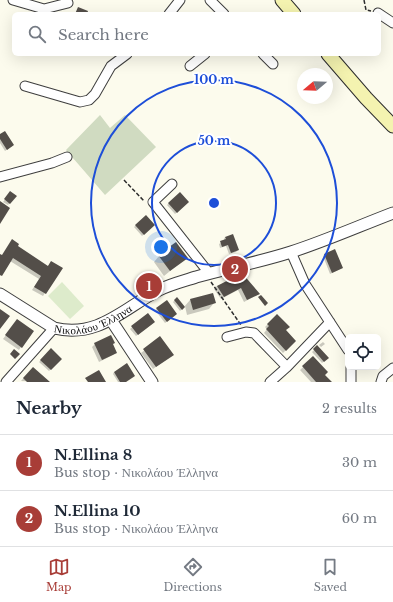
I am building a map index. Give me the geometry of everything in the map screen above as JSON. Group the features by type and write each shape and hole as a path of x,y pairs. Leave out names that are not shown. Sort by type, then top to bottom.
{"main road":[{"path":"282,0 292,12"},
{"path":"330,56 366,98 393,126"}],"street":[{"path":"13,0 44,9 68,3"},
{"path":"171,12 180,0"},
{"path":"210,0 222,12"},
{"path":"381,15 393,23"},
{"path":"25,86 80,102 89,100 95,94 111,66 124,56"},
{"path":"190,66 202,56"},
{"path":"265,56 273,64"},
{"path":"0,177 52,163 67,157"},
{"path":"172,184 154,202 208,274"},
{"name":"Νικολάου Έλληνα","path":"0,294 54,328 64,330 82,330 102,325 160,290 208,274 291,252 393,213"},
{"path":"291,252 306,284 345,345"},
{"path":"111,320 152,382"},
{"path":"270,382 287,367 330,322"},
{"path":"6,382 54,328"},
{"path":"228,337 246,332 254,333 287,367"},
{"path":"381,382 383,376 393,368"},
{"path":"351,370 351,382"}],"path":[{"path":"364,0 366,10 374,12"},
{"path":"124,180 146,203 154,202"},
{"path":"208,274 246,332"}],"green space":[{"path":"100,115 110,128 125,115 156,147 105,195 66,150"},
{"path":"62,282 84,306 70,319 48,296"}],"building":[{"path":"78,7 88,11 88,12 76,12"},
{"path":"5,131 14,145 7,150 0,139 0,134"},
{"path":"10,191 17,196 10,204 4,199"},
{"path":"180,192 189,202 177,213 168,203"},
{"path":"0,201 10,208 0,224"},
{"path":"146,215 155,225 144,235 135,225"},
{"path":"233,234 239,250 231,253 228,245 222,247 220,241"},
{"path":"12,239 19,244 18,246 48,266 51,261 63,268 46,294 34,287 41,276 13,258 2,276 0,275 0,254 2,255"},
{"path":"176,242 188,258 170,271 158,255"},
{"path":"335,249 343,268 332,273 324,254"},
{"path":"242,273 260,294 247,300 241,288 224,297 217,286"},
{"path":"213,293 216,303 193,310 190,299"},
{"path":"261,295 268,303 265,306 258,297"},
{"path":"177,297 185,307 182,310 174,300"},
{"path":"167,300 177,314 167,322 156,308"},
{"path":"0,309 10,316 0,329"},
{"path":"148,313 155,322 138,335 131,326"},
{"path":"277,314 290,327 286,330 296,341 286,351 266,329 269,326 267,324"},
{"path":"17,319 34,331 22,348 5,335"},
{"path":"111,335 115,343 113,344 117,353 102,360 94,343"},
{"path":"160,336 174,355 156,367 143,349"},
{"path":"317,345 329,358 324,362 313,349"},
{"path":"51,348 62,359 51,370 40,360"},
{"path":"14,349 20,354 15,359 10,354"},
{"path":"313,356 328,372 325,375 332,382 316,382 302,366"},
{"path":"127,363 135,376 126,382 120,382 114,372"},
{"path":"33,367 50,382 27,382 23,378"},
{"path":"99,370 106,382 88,382 85,378"}],"place":[{"name":"N.Ellina 10","path":"235,269"},
{"name":"N.Ellina 8","path":"149,286"}]}
